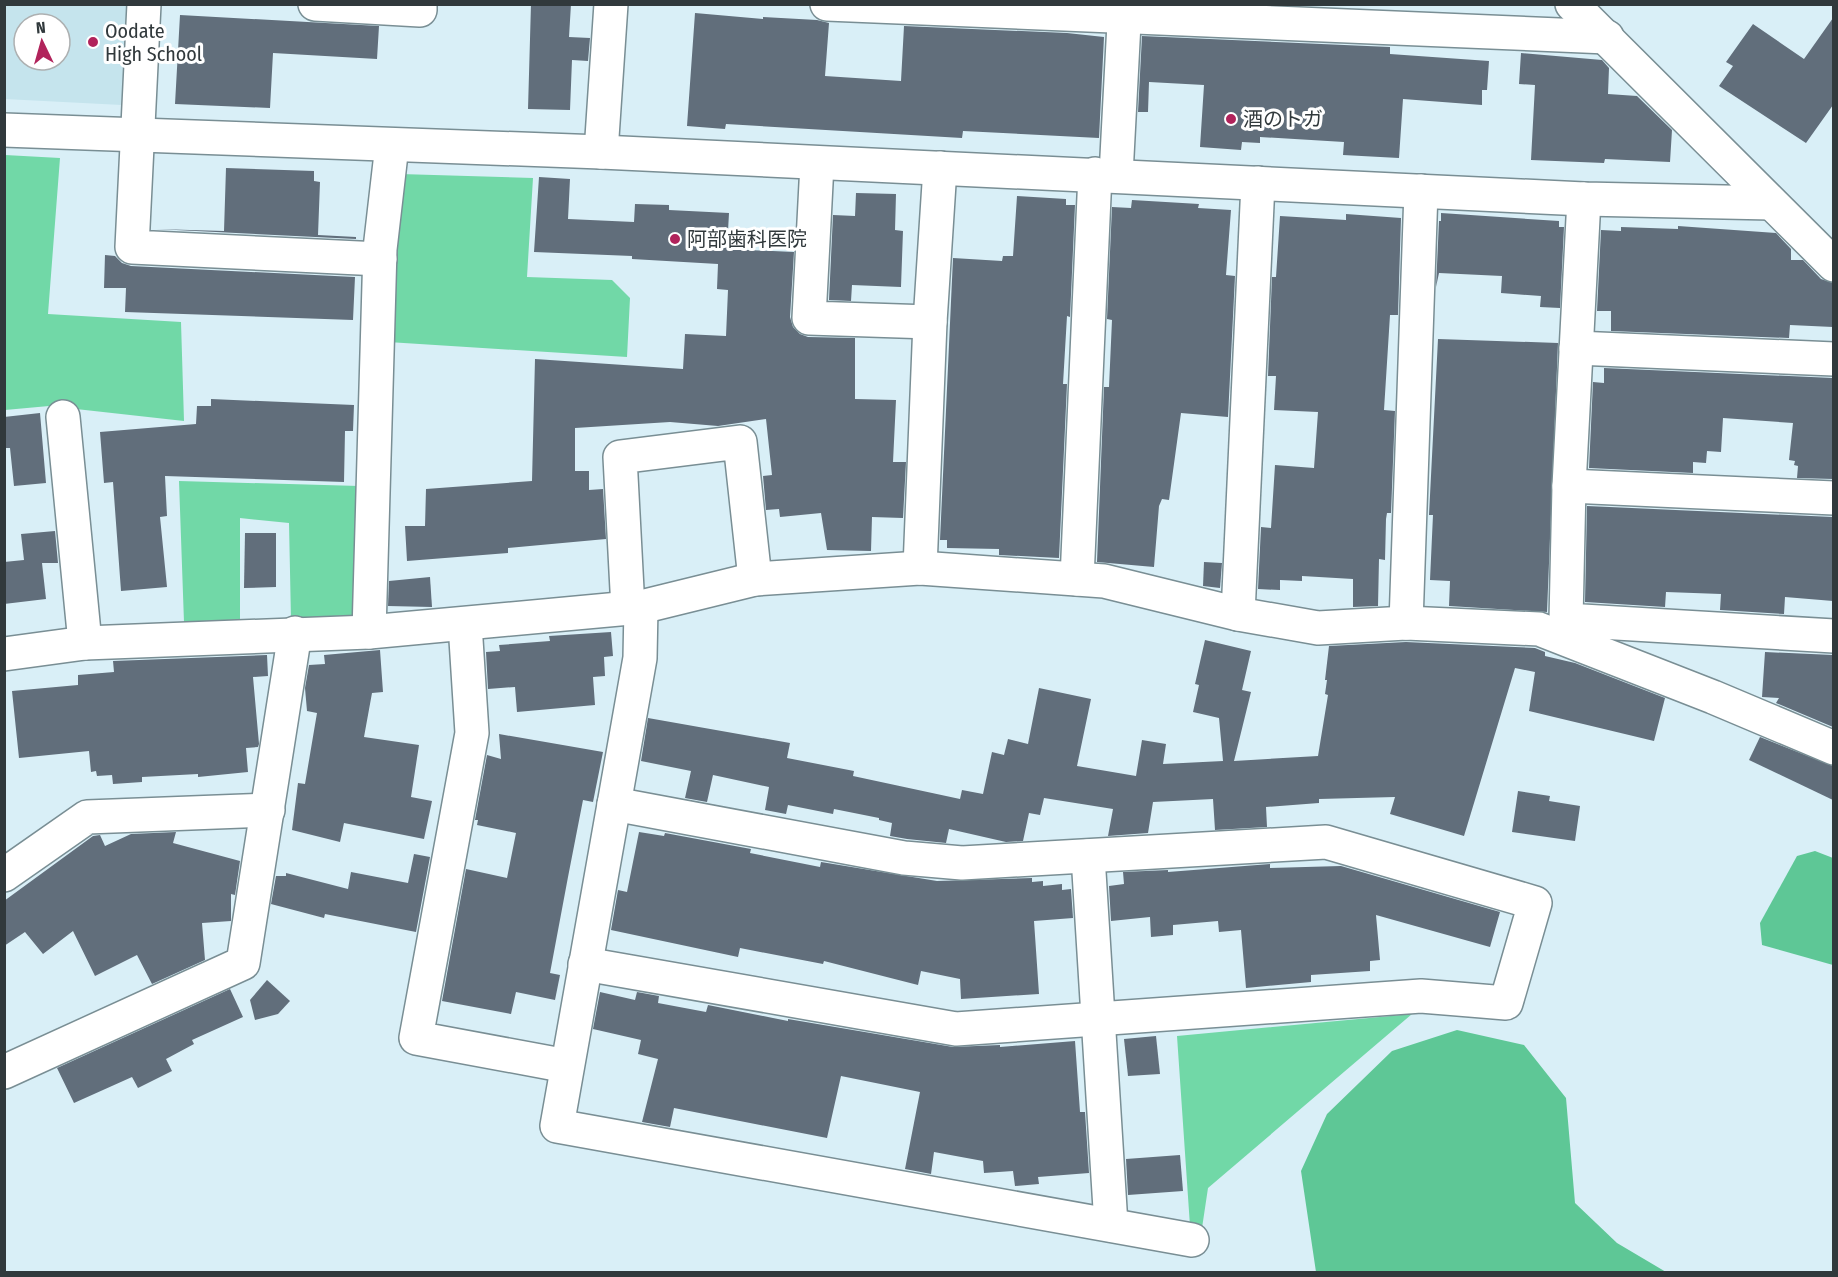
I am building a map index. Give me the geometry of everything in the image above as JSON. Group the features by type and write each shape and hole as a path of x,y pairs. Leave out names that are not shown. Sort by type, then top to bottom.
{"street":[{"path":"144,4 132,247 380,259"},
{"path":"315,4 420,10 420,4"},
{"path":"601,152 611,4"},
{"path":"827,4 1125,11 1607,37"},
{"path":"1572,4 1833,265"},
{"path":"1077,579 1105,175 1125,11"},
{"path":"4,130 601,152 1584,199 1771,203"},
{"path":"369,632 380,259 392,145"},
{"path":"818,164 809,318 930,322"},
{"path":"920,568 930,322 940,168"},
{"path":"1238,614 1258,183"},
{"path":"1406,623 1420,191"},
{"path":"1563,629 1584,199"},
{"path":"1576,348 1833,359"},
{"path":"63,417 85,642"},
{"path":"755,579 740,442 620,457 640,658 557,1126 1192,1240"},
{"path":"1569,486 1833,498"},
{"path":"4,654 85,642 369,632 465,624 635,608 755,579 920,568 1104,581 1238,614 1318,628 1406,623 1539,629 1833,636"},
{"path":"465,624 472,733 416,1038 567,1066"},
{"path":"1563,629 1833,748"},
{"path":"4,1072 243,963 295,633"},
{"path":"585,964 956,1029 1421,996 1506,1003 1535,903 1326,843 962,863 904,858 614,804"},
{"path":"4,875 87,817 268,810"},
{"path":"1088,856 1111,1225"}],"shaded area":[{"name":"Oodate High School","path":"4,5 128,5 122,105 5,99"}],"green space":[{"path":"5,155 60,158 48,314 181,322 184,421 49,406 5,410"},
{"path":"400,174 533,178 527,277 612,280 630,298 627,357 388,342"},
{"path":"179,481 359,486 357,607 352,620 291,620 289,523 240,518 240,620 184,622"},
{"path":"1815,851 1833,858 1833,965 1762,945 1760,923 1797,856"},
{"path":"1412,1014 1208,1188 1202,1228 1190,1226 1177,1036"},
{"path":"1457,1030 1524,1045 1566,1098 1575,1203 1617,1243 1666,1272 1316,1272 1301,1171 1327,1114 1392,1051"}],"building":[{"path":"531,4 571,4 569,37 590,38 588,61 572,60 570,110 528,109"},
{"path":"695,13 763,19 763,17 817,20 829,23 825,76 901,81 904,26 1067,33 1104,37 1099,138 963,131 962,138 726,124 725,129 687,126"},
{"path":"180,15 379,26 377,59 273,53 270,108 175,104"},
{"path":"1833,18 1833,105 1806,143 1719,86 1733,66 1726,62 1753,24 1804,59"},
{"path":"1142,36 1390,47 1390,54 1489,61 1487,90 1482,90 1482,105 1403,99 1399,158 1343,155 1344,142 1260,137 1260,143 1242,142 1241,150 1200,147 1204,85 1149,82 1148,112 1138,112"},
{"path":"1521,53 1602,60 1609,68 1608,94 1637,96 1672,130 1670,162 1605,159 1604,163 1531,160 1535,85 1519,84"},
{"path":"226,168 314,171 314,181 320,182 318,235 356,237 356,239 156,229 224,231"},
{"path":"539,177 570,179 568,219 634,222 635,204 669,205 669,210 729,213 727,249 794,252 790,317 793,327 800,334 808,337 855,338 855,399 896,400 893,462 906,462 903,518 872,517 871,551 827,550 821,513 780,517 779,509 766,510 763,476 772,475 766,419 718,426 670,422 575,428 575,471 589,471 589,490 603,489 606,539 508,548 508,553 407,561 405,526 425,526 426,489 532,481 535,359 683,369 685,334 726,336 728,290 717,289 718,264 632,259 632,256 534,252"},
{"path":"856,193 896,194 895,230 903,231 901,287 852,285 851,301 829,300 833,215 855,216"},
{"path":"1017,196 1066,199 1066,205 1075,205 1070,317 1067,316 1063,384 1067,384 1059,558 999,555 999,549 947,548 947,540 940,540 953,258 1002,261 1003,256 1013,256"},
{"path":"1132,200 1199,204 1198,208 1231,210 1226,275 1235,276 1228,417 1181,413 1169,500 1162,499 1159,506 1154,567 1097,562 1104,387 1109,387 1112,320 1107,319 1112,207 1131,208"},
{"path":"1441,213 1559,221 1559,227 1564,227 1560,308 1540,307 1541,296 1501,293 1502,276 1439,273 1436,287"},
{"path":"1346,214 1401,218 1398,315 1390,315 1384,410 1395,411 1391,513 1387,513 1386,519 1385,560 1379,559 1378,606 1353,607 1353,579 1302,576 1302,581 1280,580 1280,590 1258,589 1261,527 1271,528 1275,465 1314,468 1318,412 1274,410 1276,376 1268,376 1272,277 1276,277 1280,216 1346,220"},
{"path":"1678,226 1776,233 1791,249 1791,260 1803,260 1821,279 1833,283 1833,327 1790,325 1789,338 1611,331 1611,311 1597,311 1601,230 1621,231 1621,227 1678,229"},
{"path":"105,255 115,256 122,263 131,266 355,277 353,320 125,312 126,288 104,288"},
{"path":"1438,339 1558,343 1547,612 1449,606 1450,581 1430,580 1433,515 1429,515"},
{"path":"1604,368 1833,378 1833,479 1797,478 1798,466 1794,465 1795,461 1789,460 1793,423 1723,418 1721,452 1707,451 1706,463 1693,462 1693,473 1589,468 1593,382 1604,383"},
{"path":"211,399 354,405 353,431 345,431 344,482 165,476 167,516 160,517 167,587 121,591 113,482 104,483 100,432 196,424 197,406 211,406"},
{"path":"40,413 46,483 14,486 10,448 4,448 4,417"},
{"path":"1587,506 1833,517 1833,601 1785,597 1784,614 1720,610 1721,594 1666,592 1665,607 1585,602"},
{"path":"55,531 58,563 42,563 46,599 4,604 4,562 24,560 21,534"},
{"path":"245,533 276,533 276,587 244,588"},
{"path":"1204,562 1222,563 1220,588 1203,586"},
{"path":"430,577 432,607 388,606 389,581"},
{"path":"611,632 613,656 604,657 605,676 593,677 595,705 517,712 515,687 488,689 486,652 500,651 499,645 550,641 549,636"},
{"path":"1205,640 1251,651 1242,690 1251,692 1234,761 1318,756 1328,695 1325,694 1327,680 1325,680 1329,646 1406,642 1535,648 1545,652 1545,656 1575,663 1665,698 1654,741 1529,711 1535,672 1515,668 1464,836 1390,814 1395,797 1319,799 1319,803 1266,807 1267,827 1215,830 1213,799 1153,802 1148,833 1108,836 1113,809 1044,798 1040,815 1029,813 1023,841 1006,842 949,829 946,843 890,836 892,823 879,820 879,818 834,809 833,814 788,805 786,814 765,810 769,787 713,775 707,802 685,798 691,771 641,761 648,718 790,743 787,758 854,771 853,776 960,799 962,790 983,794 992,752 1004,755 1008,739 1028,744 1039,688 1091,699 1077,766 1136,776 1142,740 1166,744 1163,764 1223,761 1219,718 1193,712 1199,685 1195,684"},
{"path":"380,650 383,692 372,693 364,737 419,745 411,797 432,801 424,839 344,823 340,842 292,830 298,783 305,784 317,713 307,711 305,688 309,665 325,664 324,655"},
{"path":"1765,652 1833,655 1833,727 1776,703 1779,698 1762,697"},
{"path":"267,655 268,676 253,677 259,744 258,747 246,748 248,772 198,777 198,774 142,777 142,782 113,784 112,775 97,776 96,771 91,772 89,751 19,758 12,691 78,685 78,675 114,672 113,661"},
{"path":"499,734 603,752 593,802 583,800 568,877 550,973 560,975 555,1000 516,992 511,1014 442,1001 466,869 507,878 516,833 477,825 478,820 475,820 487,755 501,759"},
{"path":"1760,737 1833,766 1833,800 1749,760"},
{"path":"1518,791 1550,796 1549,801 1580,806 1575,841 1512,832"},
{"path":"176,832 173,843 240,861 235,895 231,894 231,921 202,923 205,960 152,984 137,955 95,976 73,931 43,954 25,932 4,946 4,901 93,836 100,835 105,846 131,834"},
{"path":"639,832 664,836 665,833 751,849 750,853 820,867 821,862 937,881 1032,878 1032,882 1043,881 1043,886 1062,884 1062,890 1071,889 1073,918 1034,921 1039,994 961,999 960,979 921,971 918,985 824,961 823,964 740,948 738,957 611,930 618,890 627,892"},
{"path":"414,854 430,857 416,932 325,914 324,918 271,904 276,876 286,876 286,873 348,889 351,872 408,883"},
{"path":"1270,864 1270,868 1341,866 1500,912 1490,947 1376,915 1380,960 1370,961 1370,971 1311,975 1311,982 1246,988 1241,930 1219,932 1218,921 1173,925 1173,935 1151,937 1150,917 1111,921 1109,886 1124,884 1123,872 1168,870 1168,872"},
{"path":"267,980 290,1001 278,1014 255,1020 250,1000"},
{"path":"230,989 243,1017 192,1040 194,1044 166,1059 172,1071 138,1088 132,1077 74,1103 57,1068"},
{"path":"600,992 635,1000 637,992 659,996 658,1003 706,1012 708,1005 788,1021 788,1019 953,1047 1000,1045 1000,1047 1075,1041 1080,1112 1085,1112 1089,1173 1038,1177 1039,1184 1015,1186 1013,1171 984,1173 983,1161 934,1152 931,1174 905,1169 920,1092 841,1076 827,1138 674,1108 670,1127 642,1122 658,1059 638,1054 641,1040 593,1029"},
{"path":"1156,1036 1160,1074 1128,1076 1124,1039"},
{"path":"1180,1155 1183,1191 1128,1195 1126,1159"}],"place":[{"name":"Oodate High School","path":"93,42"},
{"name":"酒のトガ","path":"1231,119"},
{"name":"阿部歯科医院","path":"675,239"}]}
